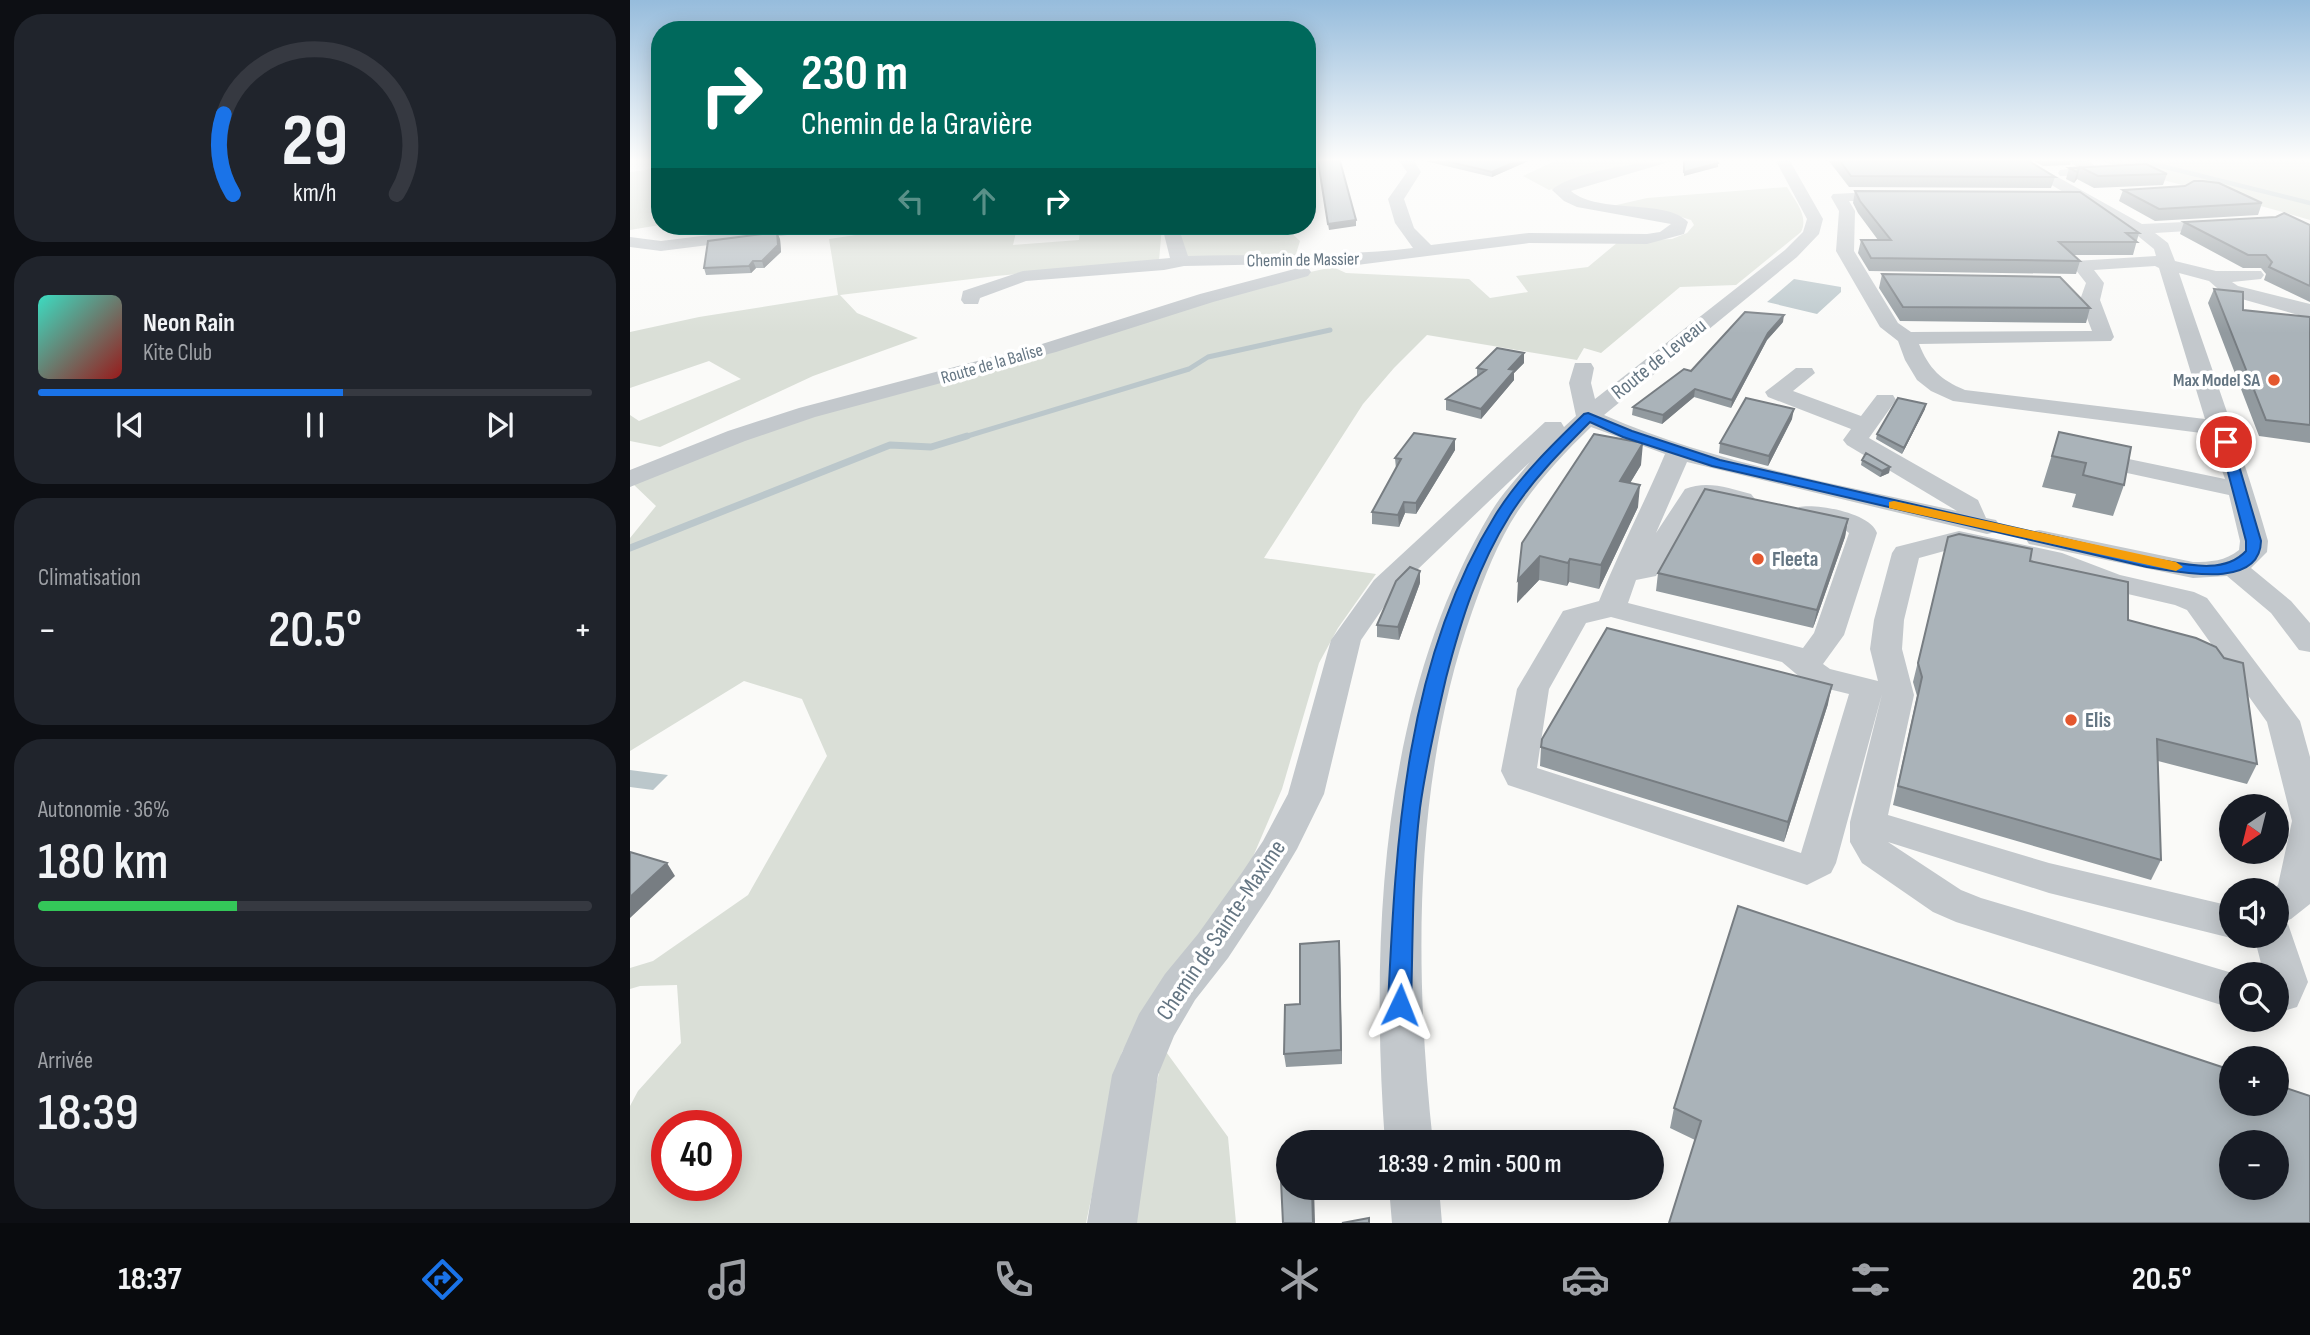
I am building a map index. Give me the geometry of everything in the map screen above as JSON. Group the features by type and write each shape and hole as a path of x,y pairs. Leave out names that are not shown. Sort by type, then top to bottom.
{"street":[{"path":"1399,218 1410,236 1428,252"},
{"name":"Chemin de Massier","path":"971,300 970,295 1023,276 1164,265 1184,261 1328,258 1357,260 1529,237 1647,239 1671,234 1680,226 1680,222 1669,218"},
{"name":"Route de Leveau","path":"1408,1130 1400,1005 1410,809 1421,742 1438,674 1454,616 1472,571 1504,513 1543,461 1588,417 1811,234 1814,218"},
{"path":"1846,218 1843,246 1890,327 1907,338 2104,337 2090,300 2095,283"},
{"path":"1583,368 1580,383 1588,417 1627,434 1679,451 1743,470 2147,562 2215,571 2233,567 2245,561 2253,552 2254,541 2226,442 2219,428 2168,263 2162,247 2119,218"},
{"path":"2138,229 2245,223"},
{"path":"630,242 661,246 748,235"},
{"path":"1172,235 1177,256 1184,261"},
{"name":"Route de la Balise","path":"630,479 775,423 1088,336 1259,282 1357,260"},
{"path":"2095,283 2081,265 2168,263 2216,277 2255,275"},
{"path":"2216,277 2231,290 2310,310"},
{"path":"1861,279 1889,279"},
{"path":"2069,282 2095,283"},
{"path":"1907,338 1920,373 1932,383 1961,396 2219,428"},
{"path":"1804,373 1776,392 1866,426"},
{"path":"1885,400 1854,440 1861,447 1969,506 1974,523"},
{"name":"Chemin de Sainte-Maxime","path":"1112,1223 1135,1075 1155,1028 1180,987 1213,946 1255,885 1278,849 1306,794 1346,640 1384,586 1528,448 1561,422 1588,417"},
{"path":"1611,608 1679,451"},
{"path":"2070,454 2240,490"},
{"path":"1624,574 1646,570 1694,495 1702,491 1850,522 1863,528 1829,635 1806,665"},
{"path":"2219,986 1970,911 1947,901 1875,853 1869,842 1868,822 1898,695 1886,649 1889,620 1906,553 1953,538 2052,559 2112,582 2184,598 2197,604 2277,709 2287,734 2310,821 2295,893 2289,898"},
{"path":"2233,567 2281,607 2309,639"},
{"path":"1611,608 1793,655 1819,677 1867,688 1817,863 1807,870 1521,776 1519,771 1533,689 1574,617 1581,613 1611,608"},
{"path":"1868,822 2049,878 2219,919"},
{"path":"1414,1200 1417,1223"}],"shaded area":[{"path":"630,218 651,218 651,226 630,230"},
{"path":"1685,218 1803,220 1801,232 1736,285 1680,287 1601,353 1584,348 1577,360 1427,335 1363,404 1264,558 1376,574 1338,628 1319,663 1282,789 1246,873 1148,1008 1122,1052 1086,1223 630,1223 630,1106 638,1091 681,1043 677,985 640,986 630,989 630,968 653,961 748,895 827,756 802,699 744,681 630,751 630,538 656,506 632,483 744,437 1292,276 1333,267 1346,273 1469,279 1490,298 1528,292 1516,276 1588,267 1618,242 1672,239 1687,233 1694,225 1691,220"},
{"path":"856,235 1015,235 1013,245 1079,240 1080,235 1161,235 1159,261 996,276 840,295 857,313 918,338 813,376 660,447 630,441 630,415 639,421 741,379 709,361 630,388 630,332 699,317 838,295 829,239"},
{"path":"1179,235 1293,235 1300,241 1295,257 1194,258 1180,254"},
{"path":"1794,279 1841,287 1841,292 1817,314 1767,302"},
{"path":"630,770 668,775 653,790 630,787"},
{"path":"1164,1049 1228,1137 1236,1223 1127,1223"}],"building":[{"path":"1327,218 1356,220 1328,224"},
{"path":"1874,218 2118,218 2139,233 2126,233 2137,242 2059,242 2080,261 1871,258 1861,240 1891,240"},
{"path":"2295,218 2310,225 2310,286 2269,267 2272,262 2266,255 2248,255 2184,222"},
{"path":"777,235 778,245 762,261 753,261 749,266 704,268 708,241"},
{"path":"1882,274 2060,277 2090,308 1903,307"},
{"name":"Max Model SA","path":"2214,289 2243,292 2243,310 2310,317 2310,425 2266,420"},
{"path":"1745,312 1784,315 1768,333 1732,400 1695,389 1663,415 1633,407 1684,369 1691,371"},
{"path":"1497,348 1524,353 1509,369 1515,370 1481,409 1446,399 1486,370 1477,368"},
{"path":"1746,398 1794,409 1769,456 1720,443"},
{"path":"1898,398 1926,404 1904,448 1877,434"},
{"path":"2059,432 2131,447 2124,485 2083,475 2086,463 2052,456"},
{"path":"1414,433 1455,439 1416,503 1404,502 1398,515 1372,512 1401,459 1395,458"},
{"path":"1594,434 1643,443 1620,481 1640,485 1601,565 1570,559 1568,563 1540,556 1518,580 1522,543"},
{"path":"1866,453 1890,467 1882,471 1862,460"},
{"path":"1705,489 1848,519 1817,610 1658,573"},
{"name":"Elis","path":"1959,534 2032,549 2030,561 2128,582 2128,620 2196,638 2216,647 2224,658 2243,663 2257,764 2157,739 2161,860 1898,786 1922,677 1918,663 1948,537"},
{"path":"1410,567 1420,571 1398,627 1377,625 1396,581"},
{"path":"1607,628 1832,685 1788,822 1541,747 1542,739"},
{"path":"630,852 667,863 630,897"},
{"path":"1738,906 2219,1066 2219,1116 2289,1116 2289,1089 2310,1096 2310,1223 1669,1223 1701,1121 1674,1108"},
{"path":"1339,941 1341,1050 1284,1054 1285,1005 1300,1004 1300,944"},
{"path":"1282,1200 1312,1200 1313,1223 1283,1223"},
{"path":"1369,1218 1369,1223 1342,1223"}],"waterway":[{"path":"961,438 1189,369 1208,357 1330,330"},
{"path":"630,548 890,445 931,447 967,436"}],"slow traffic":[{"path":"1894,505 2176,567"}],"place":[{"name":"Max Model SA","path":"2274,380"},
{"name":"Fleeta","path":"1758,559"},
{"name":"Elis","path":"2071,720"}],"route":[{"path":"1400,1005 1410,809 1421,742 1454,616 1472,571 1504,513 1543,461 1588,417 1627,434 1716,463 2147,562 2215,571 2245,561 2253,552 2254,541 2226,442"}]}
